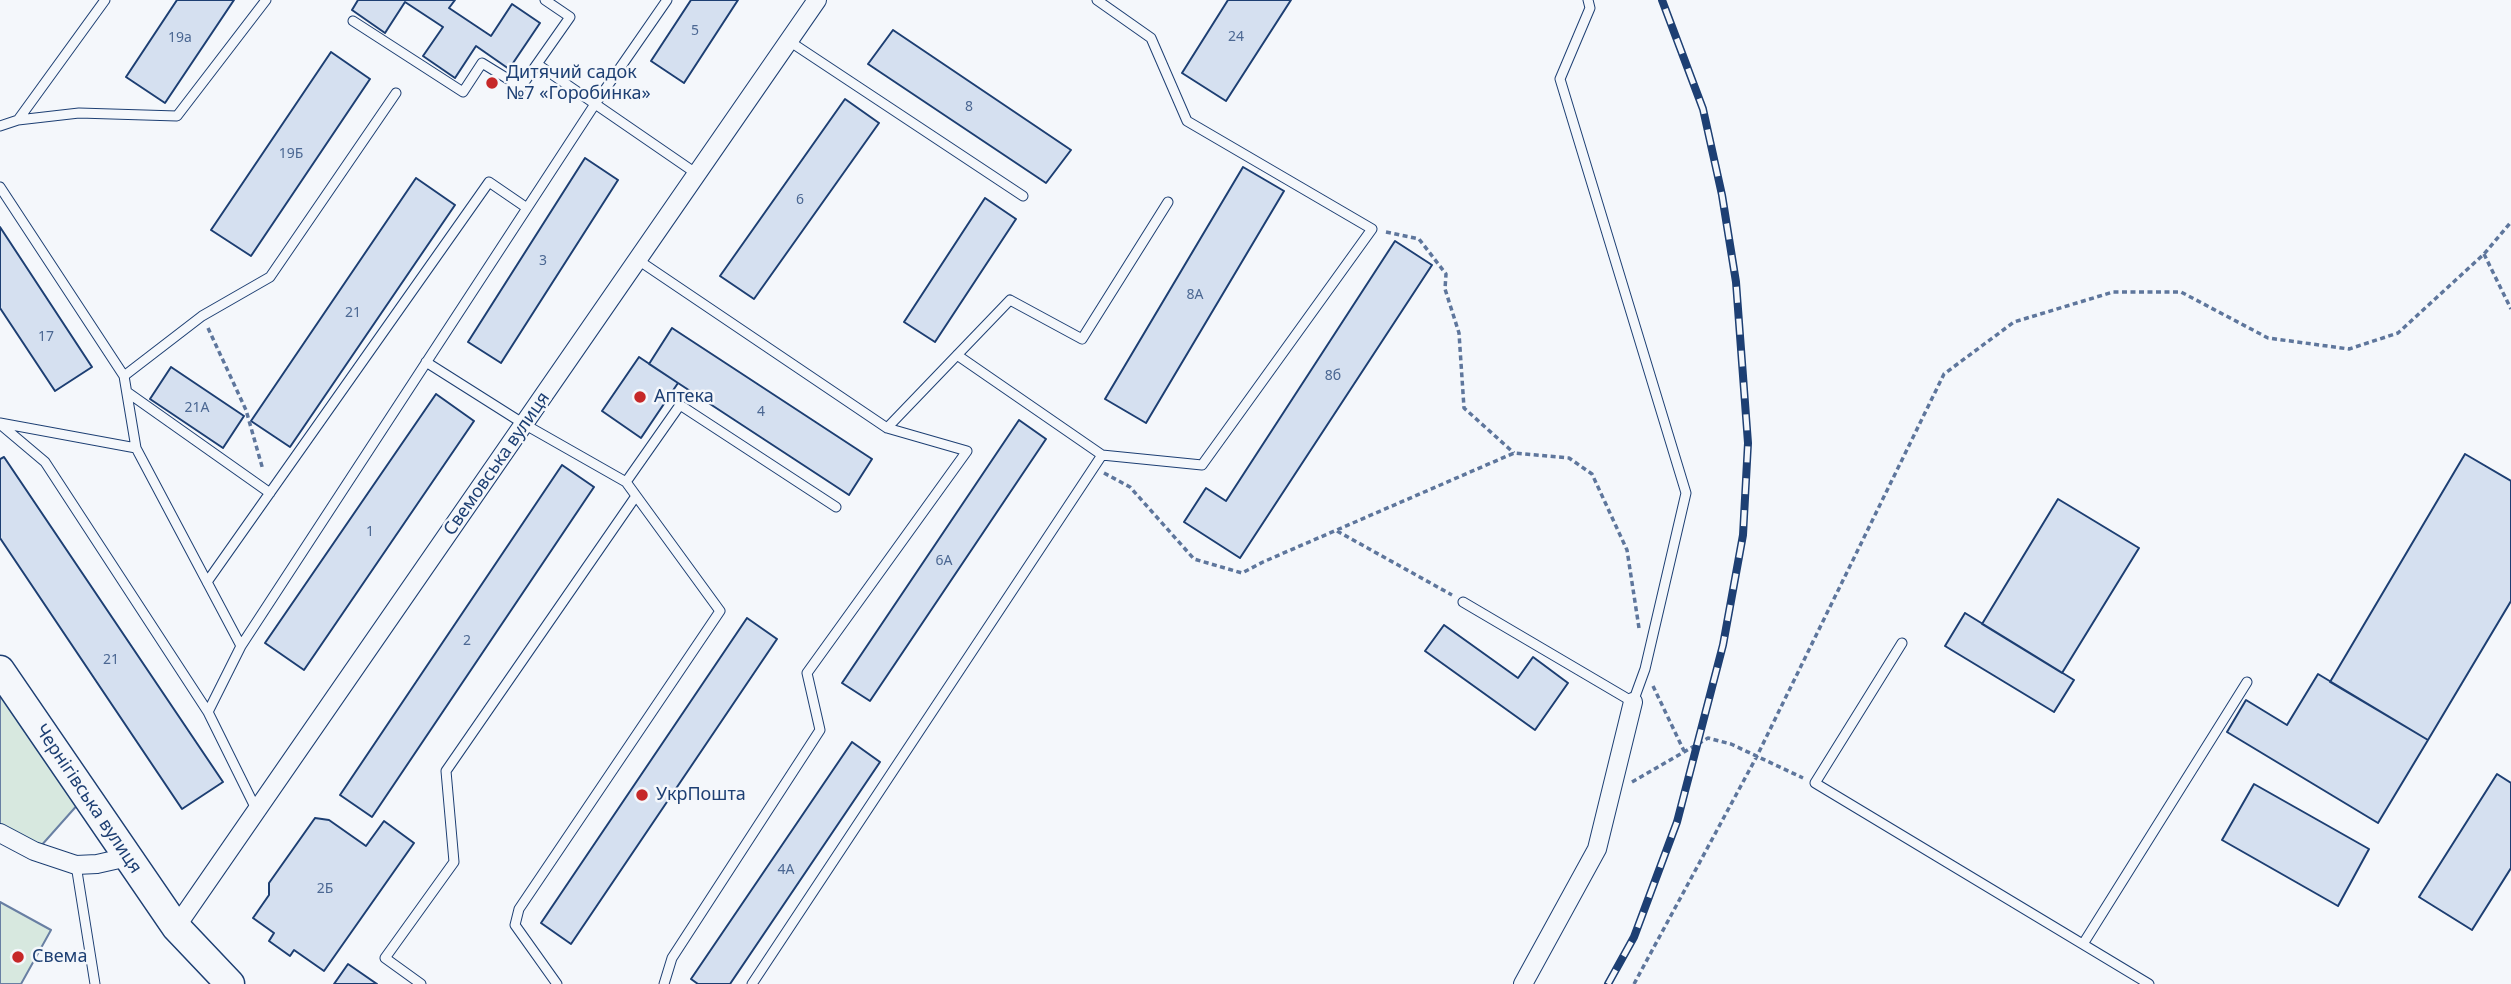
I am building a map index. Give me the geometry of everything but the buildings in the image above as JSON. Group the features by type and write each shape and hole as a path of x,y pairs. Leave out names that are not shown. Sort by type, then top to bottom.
{"main road":[{"name":"Чернігівська вулиця","path":"0,670 176,927 230,984"}],"street":[{"name":"Свемовська вулиця","path":"176,927 817,0"},
{"path":"1523,984 1597,849 1633,702"},
{"path":"0,834 34,851 76,865 128,857"}],"lane":[{"path":"18,120 106,0"},
{"path":"0,125 18,120 79,113 177,116 266,0"},
{"path":"353,21 463,92 482,63 521,87 570,17 545,0"},
{"path":"208,712 241,646 595,104 667,0"},
{"path":"957,355 1102,455 1202,465 1372,229 1187,121 1151,38 1097,0"},
{"path":"1463,602 1633,702 1645,670 1686,493 1560,79 1590,8 1588,0"},
{"path":"789,41 1023,196"},
{"path":"537,64 697,174"},
{"path":"124,376 202,316 270,277 396,93"},
{"path":"207,582 489,182 527,208"},
{"path":"0,187 124,376 136,448 241,646"},
{"path":"887,428 1010,300 1082,339 1168,202"},
{"path":"638,260 887,428 967,452 807,673 820,730 671,958 664,984"},
{"path":"426,362 524,424 626,482 720,611 519,909 514,925 556,984"},
{"path":"127,392 270,493"},
{"path":"626,482 680,405 836,507"},
{"path":"0,424 136,448"},
{"path":"0,424 45,462 208,712 257,811"},
{"path":"752,984 1102,455"},
{"path":"421,984 385,958 454,862 446,771 636,496"},
{"path":"1902,643 1815,783 2149,984"},
{"path":"2083,944 2247,682"},
{"path":"76,865 95,984"}],"path":[{"path":"1634,984 1757,756 1944,374 2014,322 2113,292 2181,292 2268,338 2349,349 2398,333 2484,254 2511,222"},
{"path":"1372,229 1419,239 1446,274 1445,289 1460,333 1464,408 1514,453"},
{"path":"2484,254 2511,309"},
{"path":"202,316 246,410 270,493"},
{"path":"1094,467 1130,486 1194,559 1242,573 1514,453 1569,458 1592,474 1627,550 1639,630"},
{"path":"1336,531 1463,602"},
{"path":"1645,670 1684,751"},
{"path":"1610,796 1708,738 1731,744 1815,783"}],"shaded area":[{"path":"0,684 80,802 40,847 0,826"},
{"name":"Свема","path":"0,902 51,930 21,984 0,984"}],"railway":[{"path":"1608,984 1634,937 1677,822 1723,645 1743,535 1748,443 1736,282 1722,195 1703,109 1662,0"}],"place":[{"name":"Дитячий садок №7 «Горобинка»","path":"492,83"},
{"name":"Аптека","path":"640,397"},
{"name":"УкрПошта","path":"642,795"},
{"name":"Свема","path":"18,957"}]}
